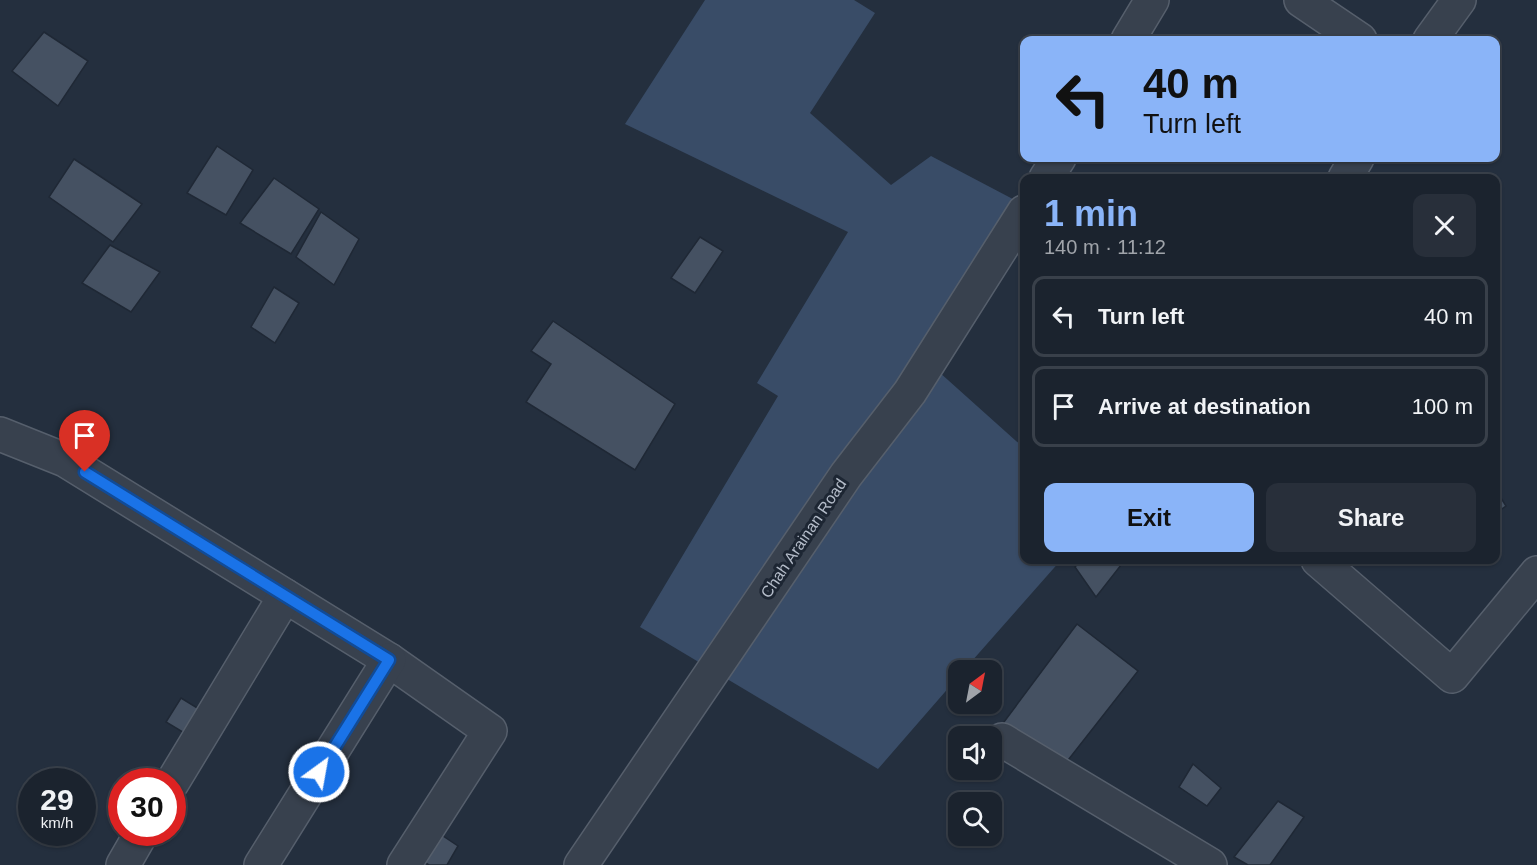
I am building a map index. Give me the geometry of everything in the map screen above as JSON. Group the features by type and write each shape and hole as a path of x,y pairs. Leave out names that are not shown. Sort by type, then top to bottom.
{"street":[{"path":"1130,36 1152,0"},
{"path":"1301,0 1354,36"},
{"path":"1433,36 1459,0"},
{"name":"Chah Arainan Road","path":"580,865 846,475 910,392 1020,218"},
{"path":"0,434 65,460 389,660 490,731 404,865"},
{"path":"1323,564 1452,676 1537,573"},
{"path":"181,768 285,596"},
{"path":"261,865 389,660"},
{"path":"1002,740 1210,865"},
{"path":"123,865 134,846"}],"water":[{"path":"705,0 854,0 875,13 810,113 891,185 931,156 1020,203 1020,212 929,363 1020,444 1020,564 1057,564 973,660 948,660 948,688 878,769 640,627 778,396 757,383 848,232 625,124"}],"building":[{"path":"44,32 88,61 58,106 12,71"},
{"path":"217,146 253,170 226,215 187,193"},
{"path":"74,159 142,204 113,242 49,197"},
{"path":"274,178 319,209 291,254 240,223"},
{"path":"321,212 359,239 334,285 296,257"},
{"path":"700,237 723,251 695,293 671,278"},
{"path":"110,245 160,272 131,312 82,283"},
{"path":"274,287 299,303 275,343 251,327"},
{"path":"553,321 675,404 635,470 526,402 551,364 531,351"},
{"path":"1500,496 1506,506 1500,510"},
{"path":"1078,564 1122,564 1096,597 1075,567"},
{"path":"1077,624 1138,671 1065,764 1002,732 1001,726"},
{"path":"181,698 199,709 186,734 166,722"},
{"path":"1193,764 1221,788 1207,806 1179,787"},
{"path":"1278,801 1304,817 1270,865 1248,865 1234,857"},
{"path":"440,834 458,846 447,865 429,865 424,862"}],"route":[{"path":"85,472 389,660 319,772"}]}
